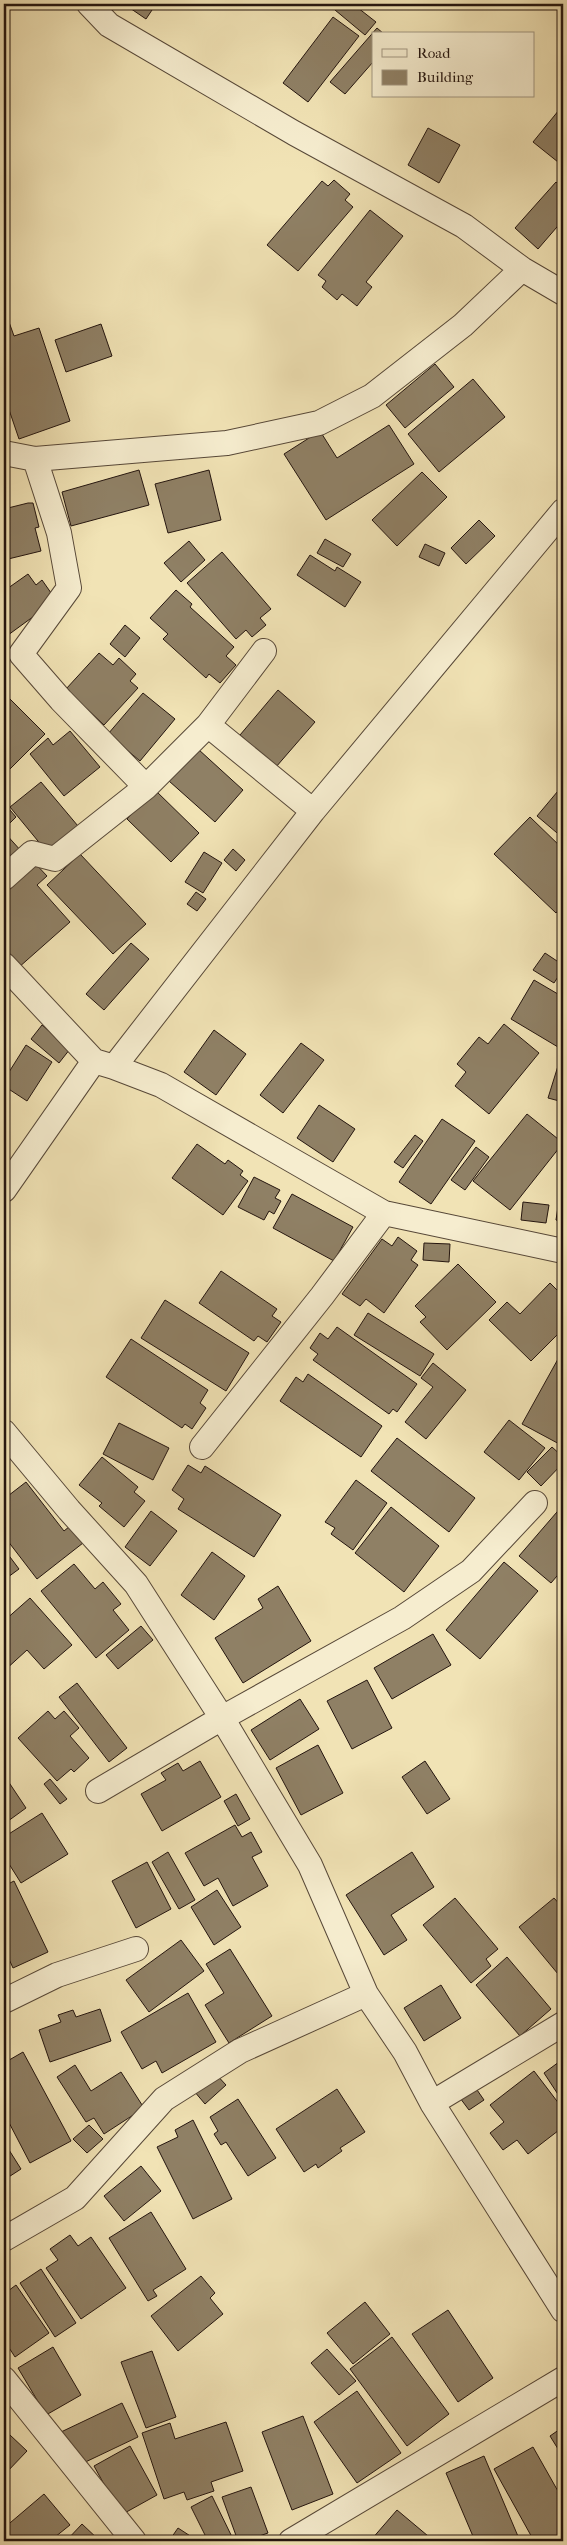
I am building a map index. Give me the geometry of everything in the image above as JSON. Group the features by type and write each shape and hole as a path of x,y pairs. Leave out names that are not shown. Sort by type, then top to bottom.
{"street":[{"path":"89,4 109,25 294,133 464,226 522,269 563,293"},
{"path":"4,453 35,459 227,443 319,423 372,396 463,325 522,269"},
{"path":"35,459 59,533 69,588 21,654 61,700 146,787"},
{"path":"4,1190 104,1064 563,511"},
{"path":"4,878 32,853 55,859 146,787 208,725 264,651"},
{"path":"208,725 313,811"},
{"path":"4,965 104,1064 161,1085 384,1213 563,1251"},
{"path":"202,1447 322,1296 384,1213"},
{"path":"4,1432 69,1510 136,1584 222,1718 310,1865 366,1994 405,2052 432,2104 563,2310"},
{"path":"98,1792 222,1718 402,1618 471,1571 535,1503"},
{"path":"4,2001 57,1975 136,1949"},
{"path":"4,2239 75,2198 164,2099 240,2051 366,1994"},
{"path":"432,2104 563,2024"},
{"path":"4,2379 134,2541"},
{"path":"291,2541 563,2379"}],"building":[{"path":"124,4 156,4 146,19"},
{"path":"340,4 353,4 376,22 365,35 335,10"},
{"path":"333,17 359,36 308,102 283,83"},
{"path":"377,28 382,32 374,32"},
{"path":"372,34 372,63 345,94 330,82"},
{"path":"559,110 563,113 563,166 533,142"},
{"path":"428,128 460,145 439,183 408,165"},
{"path":"334,180 350,194 345,200 353,207 298,271 267,245 322,181 328,186"},
{"path":"556,182 563,188 563,220 538,249 515,228"},
{"path":"370,210 403,236 366,282 372,287 357,306 342,294 337,300 322,287 326,281 318,275"},
{"path":"9,322 14,336 39,328 70,421 19,439 4,395 4,324"},
{"path":"101,324 112,356 66,372 55,340"},
{"path":"435,364 454,387 405,428 386,405"},
{"path":"473,379 505,417 439,472 408,434"},
{"path":"389,425 414,464 326,520 284,454 320,431 337,458"},
{"path":"139,470 149,505 71,526 62,492"},
{"path":"209,470 221,520 168,533 155,484"},
{"path":"422,472 447,497 397,546 372,520"},
{"path":"33,503 39,527 35,528 41,551 4,560 4,509"},
{"path":"479,520 495,536 466,564 451,548"},
{"path":"325,539 351,554 343,567 317,553"},
{"path":"189,541 205,560 181,582 164,563"},
{"path":"425,544 445,553 439,566 419,557"},
{"path":"222,552 271,609 260,618 266,625 252,637 246,630 236,639 187,583"},
{"path":"310,555 335,571 337,567 361,582 345,607 297,575"},
{"path":"28,574 36,585 42,580 56,600 4,638 4,591"},
{"path":"176,590 192,604 190,607 234,647 226,656 236,665 220,683 209,674 206,678 163,639 168,634 150,618"},
{"path":"125,625 140,638 125,657 110,644"},
{"path":"99,653 113,665 119,658 136,674 130,681 138,688 104,725 66,689"},
{"path":"278,690 315,722 276,767 240,735"},
{"path":"4,693 45,734 9,770 4,765"},
{"path":"143,693 175,719 140,761 108,734"},
{"path":"70,731 100,767 64,796 30,754 48,738 53,745"},
{"path":"198,749 243,790 215,822 169,781"},
{"path":"41,782 78,826 47,852 10,807"},
{"path":"563,785 563,838 537,816"},
{"path":"155,790 199,833 171,862 127,819"},
{"path":"4,803 16,817 6,827 4,824"},
{"path":"530,817 563,849 563,905 556,913 494,854"},
{"path":"4,832 22,852 4,869"},
{"path":"233,849 245,860 236,871 224,860"},
{"path":"204,852 222,863 203,893 185,882"},
{"path":"80,854 146,924 113,954 47,885"},
{"path":"32,860 47,876 37,885 70,922 18,968 4,952 4,885"},
{"path":"196,892 206,899 197,911 187,904"},
{"path":"131,943 149,959 104,1010 86,994"},
{"path":"545,953 563,965 563,969 554,983 533,970"},
{"path":"534,980 563,997 563,1050 511,1019"},
{"path":"504,1024 539,1053 489,1114 455,1086 466,1072 457,1064 479,1037 488,1044"},
{"path":"42,1025 70,1049 59,1063 31,1039"},
{"path":"214,1030 246,1054 216,1095 184,1072"},
{"path":"301,1043 324,1060 283,1113 260,1095"},
{"path":"26,1045 52,1062 27,1101 4,1086 4,1080"},
{"path":"563,1053 563,1102 548,1098"},
{"path":"319,1105 355,1129 333,1162 297,1138"},
{"path":"527,1114 563,1143 510,1210 473,1181"},
{"path":"442,1119 475,1141 431,1204 399,1182"},
{"path":"415,1135 423,1141 403,1168 394,1162"},
{"path":"197,1144 225,1164 228,1160 243,1171 240,1175 248,1181 223,1215 172,1178"},
{"path":"476,1147 489,1157 465,1190 451,1180"},
{"path":"563,1174 563,1222 556,1220"},
{"path":"254,1177 280,1190 275,1198 281,1201 274,1214 269,1211 264,1220 238,1207"},
{"path":"292,1194 353,1227 334,1261 273,1228"},
{"path":"523,1202 549,1205 546,1223 521,1220"},
{"path":"398,1237 417,1251 411,1260 418,1265 384,1313 366,1299 360,1306 342,1294 382,1239 392,1246"},
{"path":"424,1243 450,1244 449,1262 423,1260"},
{"path":"458,1264 496,1302 447,1350 420,1322 426,1317 415,1306"},
{"path":"221,1271 277,1309 272,1316 281,1322 267,1342 258,1336 254,1341 199,1303"},
{"path":"550,1283 563,1296 563,1329 531,1361 489,1320 507,1302 520,1314"},
{"path":"165,1300 249,1353 226,1391 141,1338"},
{"path":"368,1313 434,1354 420,1376 354,1335"},
{"path":"337,1327 417,1384 397,1412 393,1409 389,1414 313,1360 318,1354 310,1348 320,1333 328,1339"},
{"path":"131,1339 208,1390 200,1403 206,1408 192,1429 185,1424 182,1428 106,1377"},
{"path":"563,1350 563,1446 522,1424"},
{"path":"433,1363 466,1390 426,1439 405,1422 433,1387 421,1378"},
{"path":"308,1374 382,1426 361,1457 280,1401 296,1377 303,1382"},
{"path":"509,1420 545,1448 519,1480 484,1452"},
{"path":"119,1423 169,1448 153,1480 103,1454"},
{"path":"397,1438 475,1498 449,1532 371,1471"},
{"path":"552,1447 563,1457 563,1463 541,1486 527,1472"},
{"path":"102,1457 138,1487 134,1492 145,1501 124,1527 99,1506 102,1503 79,1485"},
{"path":"188,1465 201,1473 205,1466 281,1515 254,1557 178,1509 184,1499 172,1490"},
{"path":"356,1480 387,1503 353,1550 331,1534 335,1528 325,1522"},
{"path":"26,1482 64,1531 70,1526 83,1543 37,1579 4,1536 4,1499"},
{"path":"563,1505 563,1569 551,1583 519,1556"},
{"path":"391,1507 439,1546 404,1592 355,1553"},
{"path":"151,1511 177,1531 150,1566 125,1547"},
{"path":"4,1549 19,1569 4,1580"},
{"path":"212,1552 245,1576 214,1620 181,1595"},
{"path":"504,1562 538,1591 480,1659 446,1630"},
{"path":"74,1564 95,1589 103,1582 121,1604 113,1610 129,1630 96,1658 41,1591"},
{"path":"278,1586 311,1641 243,1683 215,1638 263,1608 258,1599"},
{"path":"30,1598 72,1645 44,1669 27,1650 4,1671 4,1621"},
{"path":"141,1626 153,1640 118,1669 106,1655"},
{"path":"433,1634 451,1665 392,1699 374,1668"},
{"path":"367,1680 392,1728 352,1749 327,1701"},
{"path":"77,1683 127,1748 109,1762 59,1697"},
{"path":"300,1699 319,1729 270,1760 251,1730"},
{"path":"48,1711 55,1719 64,1711 79,1728 70,1736 89,1758 74,1772 71,1769 57,1781 18,1738"},
{"path":"318,1745 343,1793 301,1815 276,1768"},
{"path":"200,1761 221,1797 162,1831 141,1794 166,1780 161,1773 178,1763 183,1771"},
{"path":"425,1761 450,1799 427,1814 402,1777"},
{"path":"4,1775 26,1808 4,1824"},
{"path":"50,1779 67,1799 60,1804 44,1784"},
{"path":"236,1794 250,1819 238,1826 224,1801"},
{"path":"42,1813 68,1854 21,1883 4,1856 4,1837"},
{"path":"235,1825 242,1837 251,1832 262,1852 252,1857 268,1886 233,1906 218,1878 204,1886 185,1853"},
{"path":"168,1852 195,1900 179,1909 152,1862"},
{"path":"412,1852 434,1887 391,1915 407,1940 384,1955 346,1895"},
{"path":"147,1862 171,1909 136,1928 112,1881"},
{"path":"14,1881 48,1952 13,1968 4,1948 4,1886"},
{"path":"217,1890 241,1927 214,1945 191,1907"},
{"path":"455,1898 498,1949 486,1959 491,1966 471,1983 423,1925"},
{"path":"554,1898 563,1908 563,1980 519,1927"},
{"path":"181,1940 204,1971 149,2012 126,1980"},
{"path":"230,1949 272,2016 229,2043 205,2005 224,1993 206,1964"},
{"path":"507,1957 551,2009 520,2036 476,1985"},
{"path":"441,1985 461,2018 424,2041 404,2008"},
{"path":"188,1993 216,2042 162,2073 156,2061 142,2069 121,2032"},
{"path":"100,2009 111,2041 50,2062 39,2030 61,2022 58,2015 73,2010 76,2017"},
{"path":"23,2052 71,2141 30,2163 4,2113 4,2063"},
{"path":"563,2059 563,2102 544,2073"},
{"path":"75,2065 91,2091 121,2072 144,2108 104,2134 94,2118 86,2122 57,2077"},
{"path":"534,2071 563,2109 563,2127 528,2154 517,2140 503,2150 490,2133 504,2122 490,2105"},
{"path":"214,2072 226,2085 205,2104 194,2091"},
{"path":"475,2087 484,2100 469,2110 460,2098"},
{"path":"337,2089 365,2132 340,2148 342,2151 318,2168 316,2164 304,2172 276,2129"},
{"path":"238,2099 276,2158 248,2176 226,2142 221,2145 214,2134 218,2131 210,2117"},
{"path":"193,2120 232,2199 193,2219 157,2147 178,2137 175,2130"},
{"path":"89,2125 103,2139 87,2153 73,2139"},
{"path":"4,2142 21,2169 4,2180"},
{"path":"141,2166 161,2191 124,2221 104,2196"},
{"path":"151,2212 186,2269 153,2290 157,2296 148,2301 109,2238"},
{"path":"70,2235 78,2246 91,2237 126,2288 81,2319 46,2268 58,2260 50,2249"},
{"path":"41,2269 76,2323 55,2337 20,2283"},
{"path":"201,2276 215,2293 210,2298 223,2314 178,2351 151,2316"},
{"path":"16,2285 49,2333 15,2357 4,2340 4,2294"},
{"path":"365,2302 390,2334 353,2364 327,2333"},
{"path":"448,2310 493,2378 458,2402 412,2334"},
{"path":"392,2337 449,2414 407,2446 350,2369"},
{"path":"53,2347 81,2395 46,2415 18,2368"},
{"path":"327,2349 356,2381 339,2395 311,2363"},
{"path":"152,2351 176,2417 146,2428 121,2362"},
{"path":"357,2391 401,2453 357,2483 314,2422"},
{"path":"122,2403 138,2437 77,2466 61,2432"},
{"path":"303,2416 333,2494 292,2510 262,2432"},
{"path":"226,2422 243,2471 211,2482 214,2491 187,2500 184,2492 164,2499 142,2433 170,2423 175,2439"},
{"path":"563,2427 563,2457 550,2436"},
{"path":"10,2435 27,2451 5,2474 4,2442"},
{"path":"130,2446 157,2495 121,2515 94,2466"},
{"path":"533,2447 563,2500 562,2541 534,2541 494,2469"},
{"path":"484,2456 520,2541 475,2541 446,2473"},
{"path":"251,2487 268,2533 245,2541 238,2541 222,2497"},
{"path":"44,2494 70,2525 50,2541 4,2541 4,2528"},
{"path":"212,2496 234,2541 208,2541 191,2507"},
{"path":"397,2510 434,2541 371,2540"},
{"path":"82,2524 100,2541 66,2541"},
{"path":"178,2528 198,2541 169,2541"}]}
